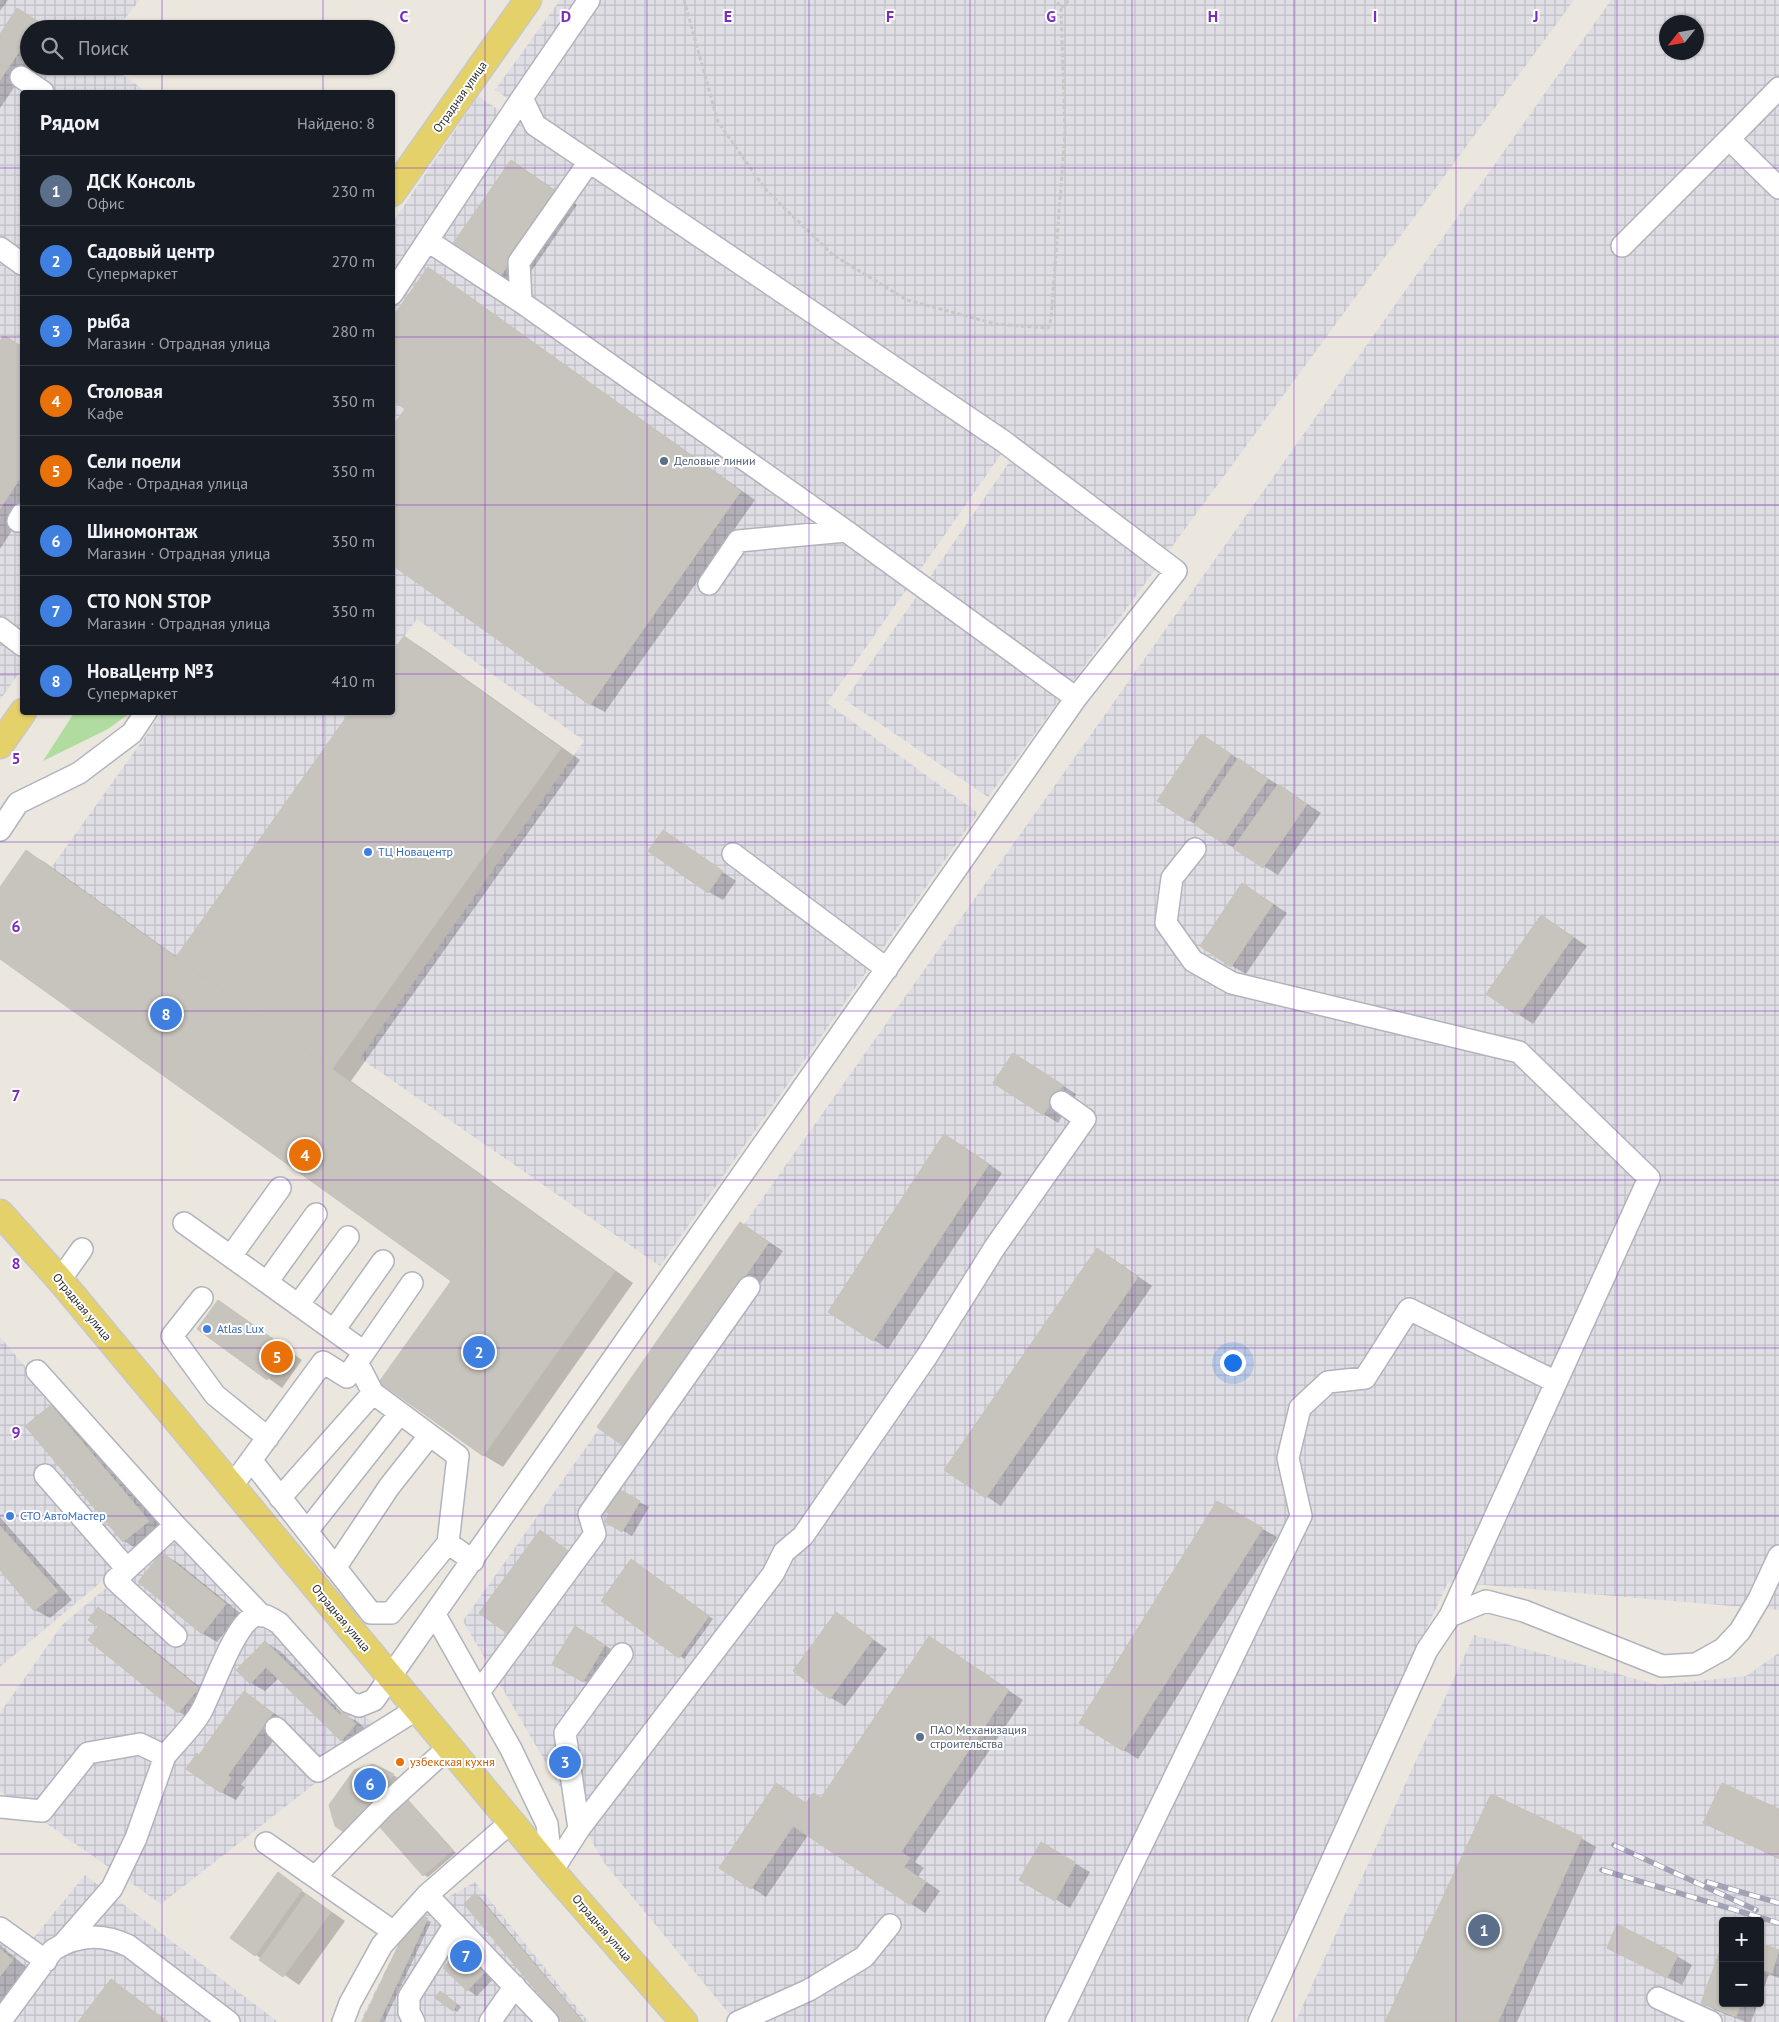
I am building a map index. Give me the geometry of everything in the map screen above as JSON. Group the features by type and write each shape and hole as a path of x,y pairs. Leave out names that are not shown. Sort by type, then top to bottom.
{"main road":[{"name":"Отрадная улица","path":"395,189 528,0"},
{"path":"0,745 21,715"},
{"name":"Отрадная улица","path":"0,1213 60,1280 552,1871 684,2022"}],"street":[{"path":"395,290 522,98 590,0"},
{"path":"21,77 40,90"},
{"path":"1622,246 1779,88"},
{"path":"0,2022 54,1950 65,1942 112,1888 136,1838 165,1756 201,1712 236,1635 249,1619 257,1615 279,1624 354,1704 369,1703 390,1677 473,1561 1076,698 1176,571 1003,441 534,125 522,98"},
{"path":"1729,139 1779,188"},
{"path":"521,302 520,262 589,162"},
{"path":"428,241 521,302 846,531 1076,698"},
{"path":"0,248 20,263"},
{"path":"709,584 738,541 846,531"},
{"path":"0,628 20,643"},
{"path":"0,830 18,803 79,773 132,733 144,715"},
{"path":"1195,849 1172,878 1166,923 1193,961 1232,983 1519,1052 1649,1178 1450,1616 1427,1650 1259,2022"},
{"path":"733,854 887,969"},
{"path":"552,1871 579,1829 773,1574 784,1552 802,1536 927,1356 995,1247 1085,1119 1061,1102"},
{"path":"231,1256 280,1188"},
{"path":"267,1282 316,1214"},
{"path":"184,1223 334,1330 361,1357 373,1393 458,1456 448,1543 391,1613 371,1613 251,1460"},
{"path":"298,1304 348,1236"},
{"path":"60,1280 82,1248"},
{"path":"334,1330 383,1261"},
{"path":"232,1486 323,1362 348,1376 412,1283"},
{"path":"479,1692 595,1534 589,1514 749,1287"},
{"path":"202,1298 172,1336 216,1395 268,1438"},
{"path":"1056,2022 1301,1516 1288,1458 1300,1408 1328,1382 1365,1378 1408,1309 1556,1382"},
{"path":"37,1371 175,1525 262,1616"},
{"path":"280,1498 373,1393"},
{"path":"307,1532 400,1413"},
{"path":"335,1568 389,1487 430,1435"},
{"path":"46,1475 127,1569"},
{"path":"175,1525 115,1580 176,1636"},
{"path":"448,1543 473,1561"},
{"path":"1450,1616 1486,1601 1524,1611 1662,1666 1696,1664 1723,1649 1740,1630 1760,1599 1779,1556"},
{"path":"435,1614 511,1749 547,1824 552,1871"},
{"path":"579,1829 565,1733 622,1654"},
{"path":"276,1728 318,1771 417,1709"},
{"path":"0,1807 42,1811 88,1753 140,1744 165,1756"},
{"path":"315,1877 384,1806 449,1747"},
{"path":"343,2022 350,2002 382,1945 427,1895 511,1822"},
{"path":"266,1843 394,1932"},
{"path":"427,1895 548,2022"},
{"path":"100,1903 101,1922 115,1939"},
{"path":"414,2022 408,2012 409,1997 455,1924"},
{"path":"738,2022 810,1990 864,1957 890,1925"},
{"path":"0,1928 46,1961"},
{"path":"65,1942 90,1936 115,1939 129,1946 229,2022"},
{"path":"490,2022 515,1986"},
{"path":"1658,1998 1711,2022"}],"path":[{"path":"684,0 718,122 766,190 833,255 907,300 996,324 1048,328 1051,319 1065,133 1061,8 1056,0"},
{"path":"1061,8 1068,0"}],"shaded area":[{"path":"0,0 140,0 123,20 20,20 20,75 123,75 144,90 20,90 20,672 0,700"},
{"path":"560,0 1574,0 988,797 845,700 1023,442 495,90"},
{"path":"1611,0 1779,0 1779,1610 1448,1582 1245,2022 736,2022 605,1864 463,1621"},
{"path":"478,96 1004,450 827,703 978,813 660,1266 360,1058 584,741 417,619 395,649 395,219"},
{"path":"161,715 349,715 176,957 51,868"},
{"path":"0,1337 164,1529 0,1667"},
{"path":"171,1533 356,1711 371,1720 381,1732 161,1904 0,1791 0,1713 62,1625"},
{"path":"1474,1635 1658,1685 1746,1676 1779,1653 1779,2022 1295,2022"},
{"path":"85,1875 278,2022 0,2022 0,1922 31,1941"},
{"path":"475,1882 589,2022 360,2022 412,1917"}],"green space":[{"path":"73,715 127,715 108,729 43,761"}],"building":[{"path":"17,8 36,20 20,20 20,50 8,68 0,63 0,34"},
{"path":"0,63 8,68 0,80"},
{"path":"511,160 558,193 499,278 452,245"},
{"path":"428,267 741,491 590,705 395,567 395,423 405,409 395,402 395,314"},
{"path":"4,335 20,346 20,478 0,509 0,341"},
{"name":"ТЦ Новацентр","path":"404,636 561,748 332,1069 176,957 348,715 395,715 395,648"},
{"path":"1201,734 1231,754 1188,821 1157,801"},
{"path":"1238,758 1268,779 1224,844 1194,824"},
{"path":"1278,784 1307,804 1263,868 1233,848"},
{"path":"663,830 723,871 708,893 648,851"},
{"path":"26,850 511,1197 451,1281 0,959 0,887"},
{"path":"1242,883 1273,904 1231,967 1200,946"},
{"path":"1541,915 1573,937 1518,1016 1486,994"},
{"path":"1013,1053 1063,1085 1043,1115 993,1083"},
{"path":"944,1134 989,1164 873,1341 828,1312"},
{"path":"511,1197 615,1271 483,1456 379,1382"},
{"path":"740,1222 769,1242 626,1448 597,1427"},
{"path":"1097,1248 1138,1277 986,1498 944,1470"},
{"path":"218,1300 289,1350 267,1380 197,1329"},
{"path":"51,1405 149,1521 123,1542 25,1426"},
{"path":"617,1488 640,1501 622,1532 605,1522 609,1514 605,1511"},
{"path":"1217,1501 1263,1528 1123,1751 1079,1723"},
{"path":"0,1526 58,1591 34,1611 0,1570"},
{"path":"540,1530 568,1551 508,1634 479,1613"},
{"path":"162,1552 226,1604 202,1634 138,1582"},
{"path":"631,1559 709,1616 679,1658 601,1601"},
{"path":"98,1607 199,1688 178,1713 88,1640 98,1627 88,1620"},
{"path":"836,1612 873,1639 830,1699 793,1671"},
{"path":"575,1626 605,1645 583,1682 552,1664"},
{"name":"ПАО Механизация строительства","path":"929,1636 1009,1690 901,1852 910,1858 904,1867 926,1882 910,1905 793,1826 751,1889 719,1868 776,1783 806,1803 813,1793 821,1798"},
{"path":"265,1641 340,1715 343,1712 356,1724 341,1741 266,1667 250,1684 236,1670"},
{"path":"244,1691 273,1713 228,1775 231,1778 221,1793 186,1769 197,1753 199,1755"},
{"path":"373,1764 394,1774 348,1835 335,1826 329,1805 354,1770"},
{"path":"1722,1783 1779,1809 1779,1858 1703,1823"},
{"path":"1491,1794 1582,1837 1498,2022 1385,2022"},
{"path":"408,1800 453,1850 423,1876 379,1826"},
{"path":"1041,1842 1076,1863 1055,1901 1019,1880"},
{"path":"278,1872 302,1890 255,1956 230,1938"},
{"path":"475,1893 583,2022 562,2022 464,1904"},
{"path":"306,1894 331,1912 283,1977 259,1960"},
{"path":"412,1917 428,1918 379,2022 362,2022"},
{"path":"1617,1924 1678,1955 1667,1978 1607,1948"},
{"path":"1764,1944 1779,1950 1772,1973 1764,1970"},
{"path":"465,1945 489,1968 467,1991 443,1968"},
{"path":"0,1949 13,1960 0,1976"},
{"path":"1719,1953 1719,2007 1740,2007 1736,2017 1701,2003"},
{"path":"111,1979 168,2022 78,2022"},
{"path":"440,1991 457,2004 453,2011 435,1998"}],"railway":[{"path":"1614,1845 1756,1910"},
{"path":"1602,1870 1779,1923"},
{"path":"1707,1882 1779,1903"}],"place":[{"name":"Деловые линии","path":"664,461"},
{"name":"ТЦ Новацентр","path":"368,852"},
{"name":"НоваЦентр №3","path":"166,1014"},
{"name":"Столовая","path":"305,1155"},
{"name":"Atlas Lux","path":"207,1329"},
{"name":"Садовый центр","path":"479,1352"},
{"name":"Сели поели","path":"277,1357"},
{"name":"СТО АвтоМастер","path":"10,1516"},
{"name":"ПАО Механизация строительства","path":"920,1737"},
{"name":"узбекская кухня","path":"400,1762"},
{"name":"рыба","path":"565,1762"},
{"name":"Шиномонтаж","path":"370,1784"},
{"name":"ДСК Консоль","path":"1484,1930"},
{"name":"СТО NON STOP","path":"466,1956"}]}
